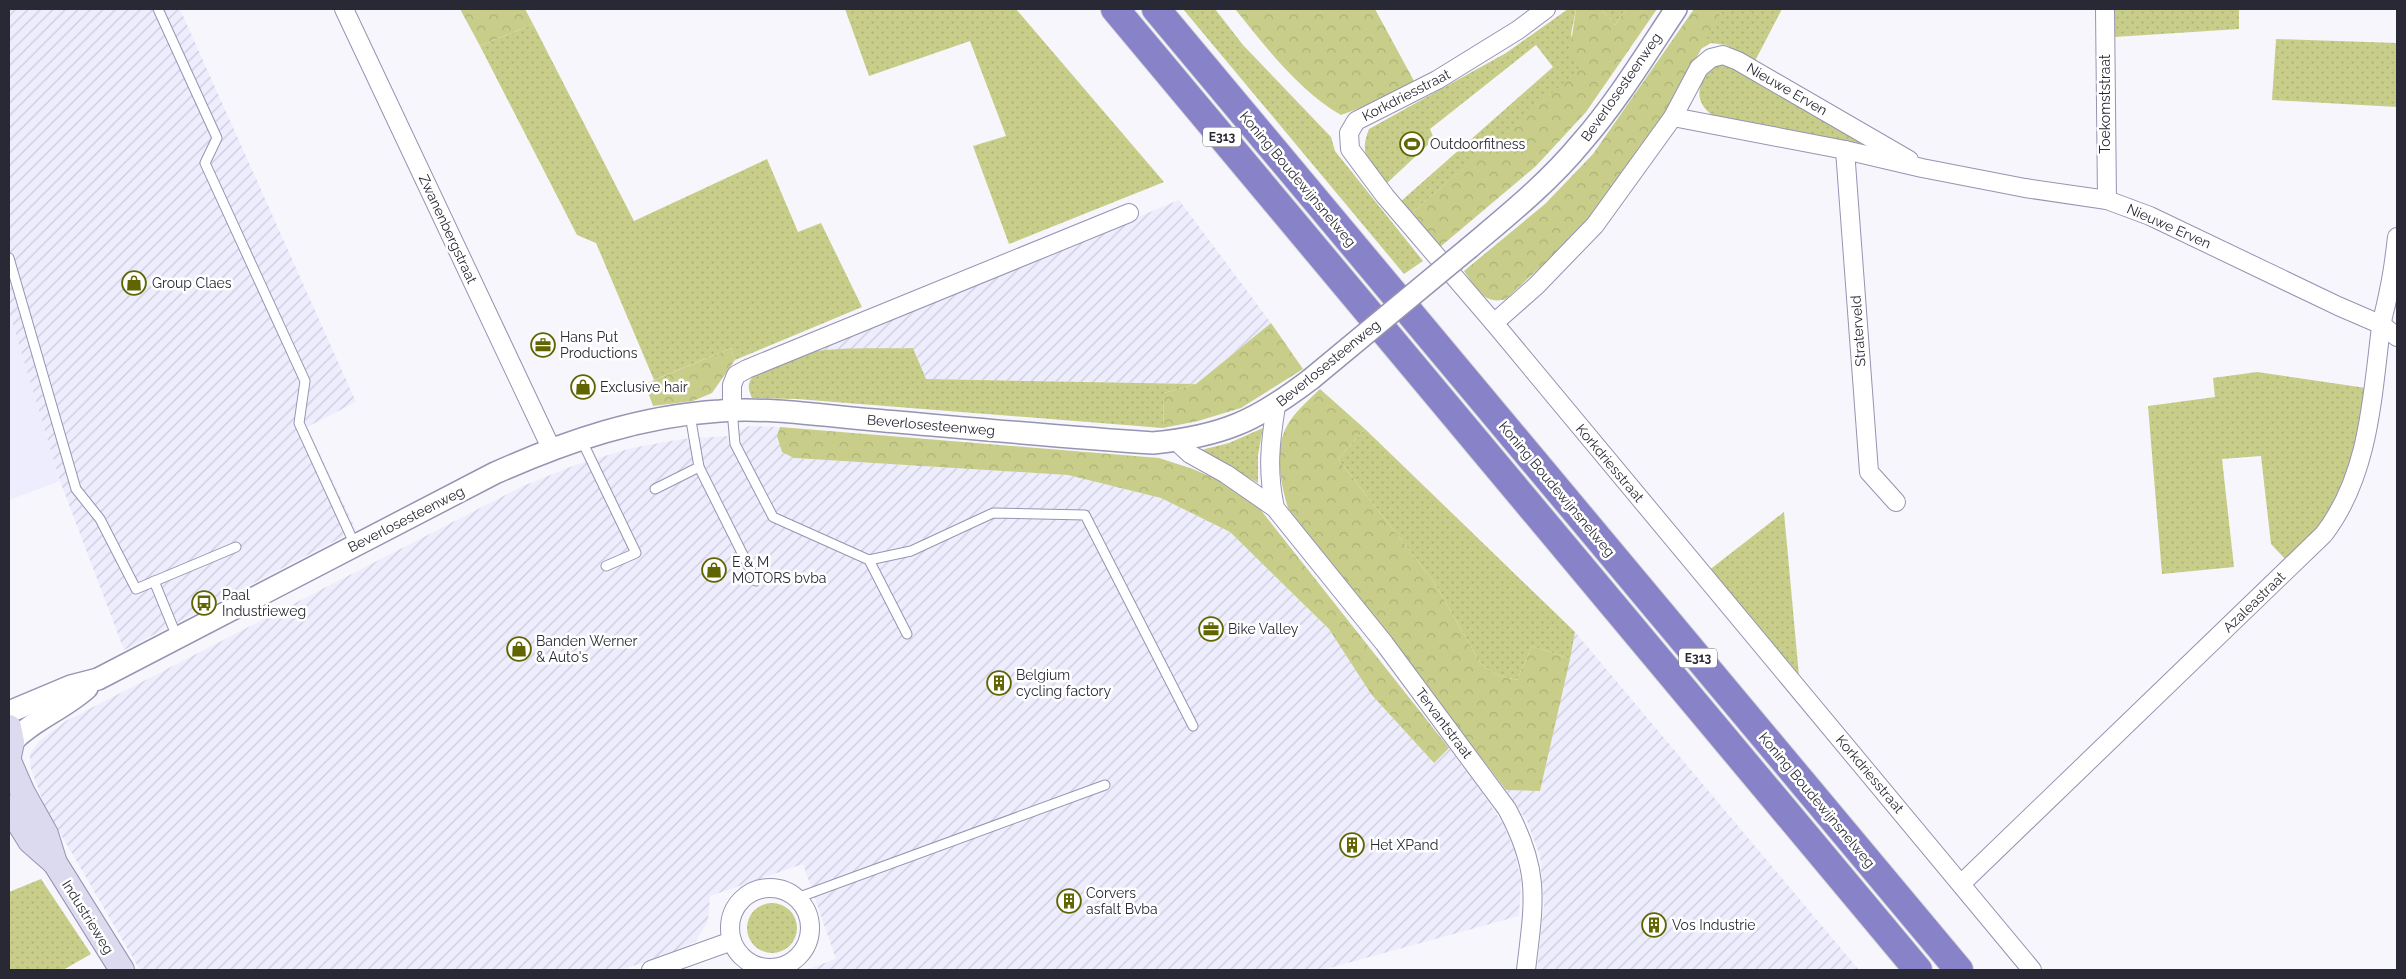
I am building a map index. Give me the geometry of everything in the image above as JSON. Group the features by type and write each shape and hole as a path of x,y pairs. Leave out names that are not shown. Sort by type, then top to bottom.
{"highway":[{"name":"E313","path":"1115,9 1918,970"},
{"name":"Koning Boudewijnsnelweg","path":"1156,9 1959,970"}],"main road":[{"name":"Industrieweg","path":"10,746 22,791 46,834 55,863 122,970"},
{"name":"Industrieweg","path":"9,807 30,841 55,863"}],"street":[{"name":"Zwanenbergstraat","path":"344,9 551,448"},
{"name":"Korkdriesstraat","path":"1546,9 1518,30 1437,80 1356,121 1348,133 1350,149 1386,196 1494,323 2032,970"},
{"name":"Beverlosesteenweg","path":"9,712 71,686 98,679 495,473 551,448 605,430 690,415 732,410 803,414 1153,443 1197,438 1234,427 1276,406 1311,379 1524,202 1582,143 1609,108 1676,9"},
{"name":"Toekomststraat","path":"2105,9 2106,200"},
{"name":"Nieuwe Erven","path":"1494,323 1536,286 1595,225 1673,117 1699,68 1711,58 1723,55 1747,66 1922,168"},
{"name":"Nieuwe Erven","path":"1673,117 2026,188 2106,200 2150,216 2338,306 2382,325 2397,337"},
{"name":"Straterveld","path":"1844,150 1869,472 1896,502"},
{"path":"732,410 732,385 736,375 747,369 1129,213"},
{"name":"Azaleastraat","path":"1961,884 2324,534 2338,516 2349,496 2359,468 2375,385 2382,325 2397,237"},
{"name":"Tervantstraat","path":"1275,508 1269,482 1269,465 1276,406"},
{"name":"Tervantstraat","path":"1176,441 1190,454 1226,474 1275,508 1384,643 1491,785 1520,833 1532,872 1534,894 1526,970"},
{"name":"Beverlosesteenweg","path":"10,746 24,730 76,698 98,679"},
{"path":"773,888 786,891 797,898 808,915 810,935 805,947 797,957 786,965 773,968 760,967 743,957 732,941 730,928 732,915 738,903 748,894 760,889 773,888"},
{"path":"651,970 732,941"}],"lane":[{"path":"158,9 217,138 205,163 305,381 299,422 355,545"},
{"path":"9,258 76,489 100,519 136,589 236,547"},
{"path":"732,410 735,444 773,518 869,560 910,550 993,513 1085,515 1193,726"},
{"path":"690,415 699,467 756,581"},
{"path":"581,438 636,553 606,566"},
{"path":"655,489 699,467"},
{"path":"869,560 907,634"},
{"path":"154,581 178,638"},
{"path":"797,898 1105,785"}],"shaded area":[{"path":"9,9 180,9 356,402 307,427 356,530 124,650 60,481 9,311"},
{"path":"1179,200 1271,323 1196,384 926,379 913,348 817,351"},
{"path":"9,311 60,481 9,500"},
{"path":"749,426 780,427 777,436 794,458 1068,475 1161,498 1230,532 1329,629 1371,694 1434,763 1449,748 1503,824 1515,852 1521,881 1519,916 1322,970 805,970 836,959 803,864 710,896 708,921 696,941 681,950 621,970 140,970 45,807 30,766 30,754 39,741 66,721 523,486 578,464 632,448 682,439 729,436"},
{"path":"1575,632 1859,970 1537,970 1544,904 1540,856 1527,821 1506,790 1540,791"}],"green space":[{"path":"460,9 525,9 533,24 480,46"},
{"path":"845,9 1016,9 1164,182 1009,244 973,146 1006,136 970,41 869,76"},
{"path":"1183,9 1215,9 1243,45 1331,137 1335,151 1423,261 1404,274"},
{"path":"1235,9 1375,9 1414,81 1363,107 1341,115 1310,93 1284,67"},
{"path":"1568,9 1576,9 1571,34 1581,69 1410,214 1400,202 1553,67 1536,45 1430,129 1434,139 1386,184 1367,159 1365,153 1369,129 1506,53"},
{"path":"1576,9 1601,9 1615,25 1626,9 1657,9 1586,112 1536,166 1440,247 1410,214 1580,69 1569,56"},
{"path":"1601,9 1626,9 1615,25"},
{"path":"1694,9 1723,9 1663,119 1589,222 1506,299 1492,300 1486,297 1476,288 1464,271 1545,204 1593,154"},
{"path":"1723,9 1782,9 1755,61 1726,45 1711,43 1699,50"},
{"path":"2113,9 2239,9 2239,29 2114,37"},
{"path":"533,24 634,221 767,159 798,232 821,223 862,307 735,360 731,348 654,380 596,243 577,235 480,46"},
{"path":"2276,39 2397,43 2397,107 2272,100"},
{"path":"1719,65 1736,67 1860,140 1859,143 1854,144 1712,115 1705,109 1699,95 1706,75"},
{"path":"1271,323 1303,369 1241,408 1198,421 1163,428 1164,393 1196,384"},
{"path":"731,348 735,360 712,393 693,401 653,406 645,384"},
{"path":"913,348 926,379 1196,384 1164,393 1163,428 797,399 752,398 749,391 751,379 771,365 817,351"},
{"path":"2257,372 2366,388 2351,463 2335,505 2313,534 2286,560 2271,544 2261,456 2222,459 2234,567 2162,574 2148,406 2215,397 2213,378"},
{"path":"1320,389 1365,429 1338,459 1434,582 1481,664 1497,675 1517,680 1532,646 1570,659 1540,791 1506,790 1288,508 1281,475 1281,441 1293,417"},
{"path":"780,427 1159,458 1193,469 1225,483 1256,504 1449,748 1434,763 1371,694 1329,629 1230,532 1161,498 1068,475 794,458 782,452 777,436"},
{"path":"1263,428 1258,455 1258,483 1201,450 1229,443"},
{"path":"1365,429 1575,632 1570,659 1532,646 1517,680 1497,675 1481,664 1434,582 1338,459"},
{"path":"1784,512 1799,676 1708,571"},
{"path":"41,879 91,954 63,970 9,970 9,892"},
{"path":"777,903 790,910 796,918 796,938 790,946 782,952 767,953 754,946 748,938 747,923 754,910 762,904"}],"place":[{"name":"Outdoorfitness","path":"1412,144"},
{"name":"Group Claes","path":"134,283"},
{"name":"Hans Put Productions","path":"543,345"},
{"name":"Exclusive hair","path":"583,387"},
{"name":"E & M MOTORS bvba","path":"714,570"},
{"name":"Paal Industrieweg","path":"204,603"},
{"name":"Bike Valley","path":"1211,629"},
{"name":"Banden Werner & Auto's","path":"519,649"},
{"name":"Belgium cycling factory","path":"999,683"},
{"name":"Het XPand","path":"1352,845"},
{"name":"Corvers asfalt Bvba","path":"1069,901"},
{"name":"Vos Industrie","path":"1654,925"}]}
